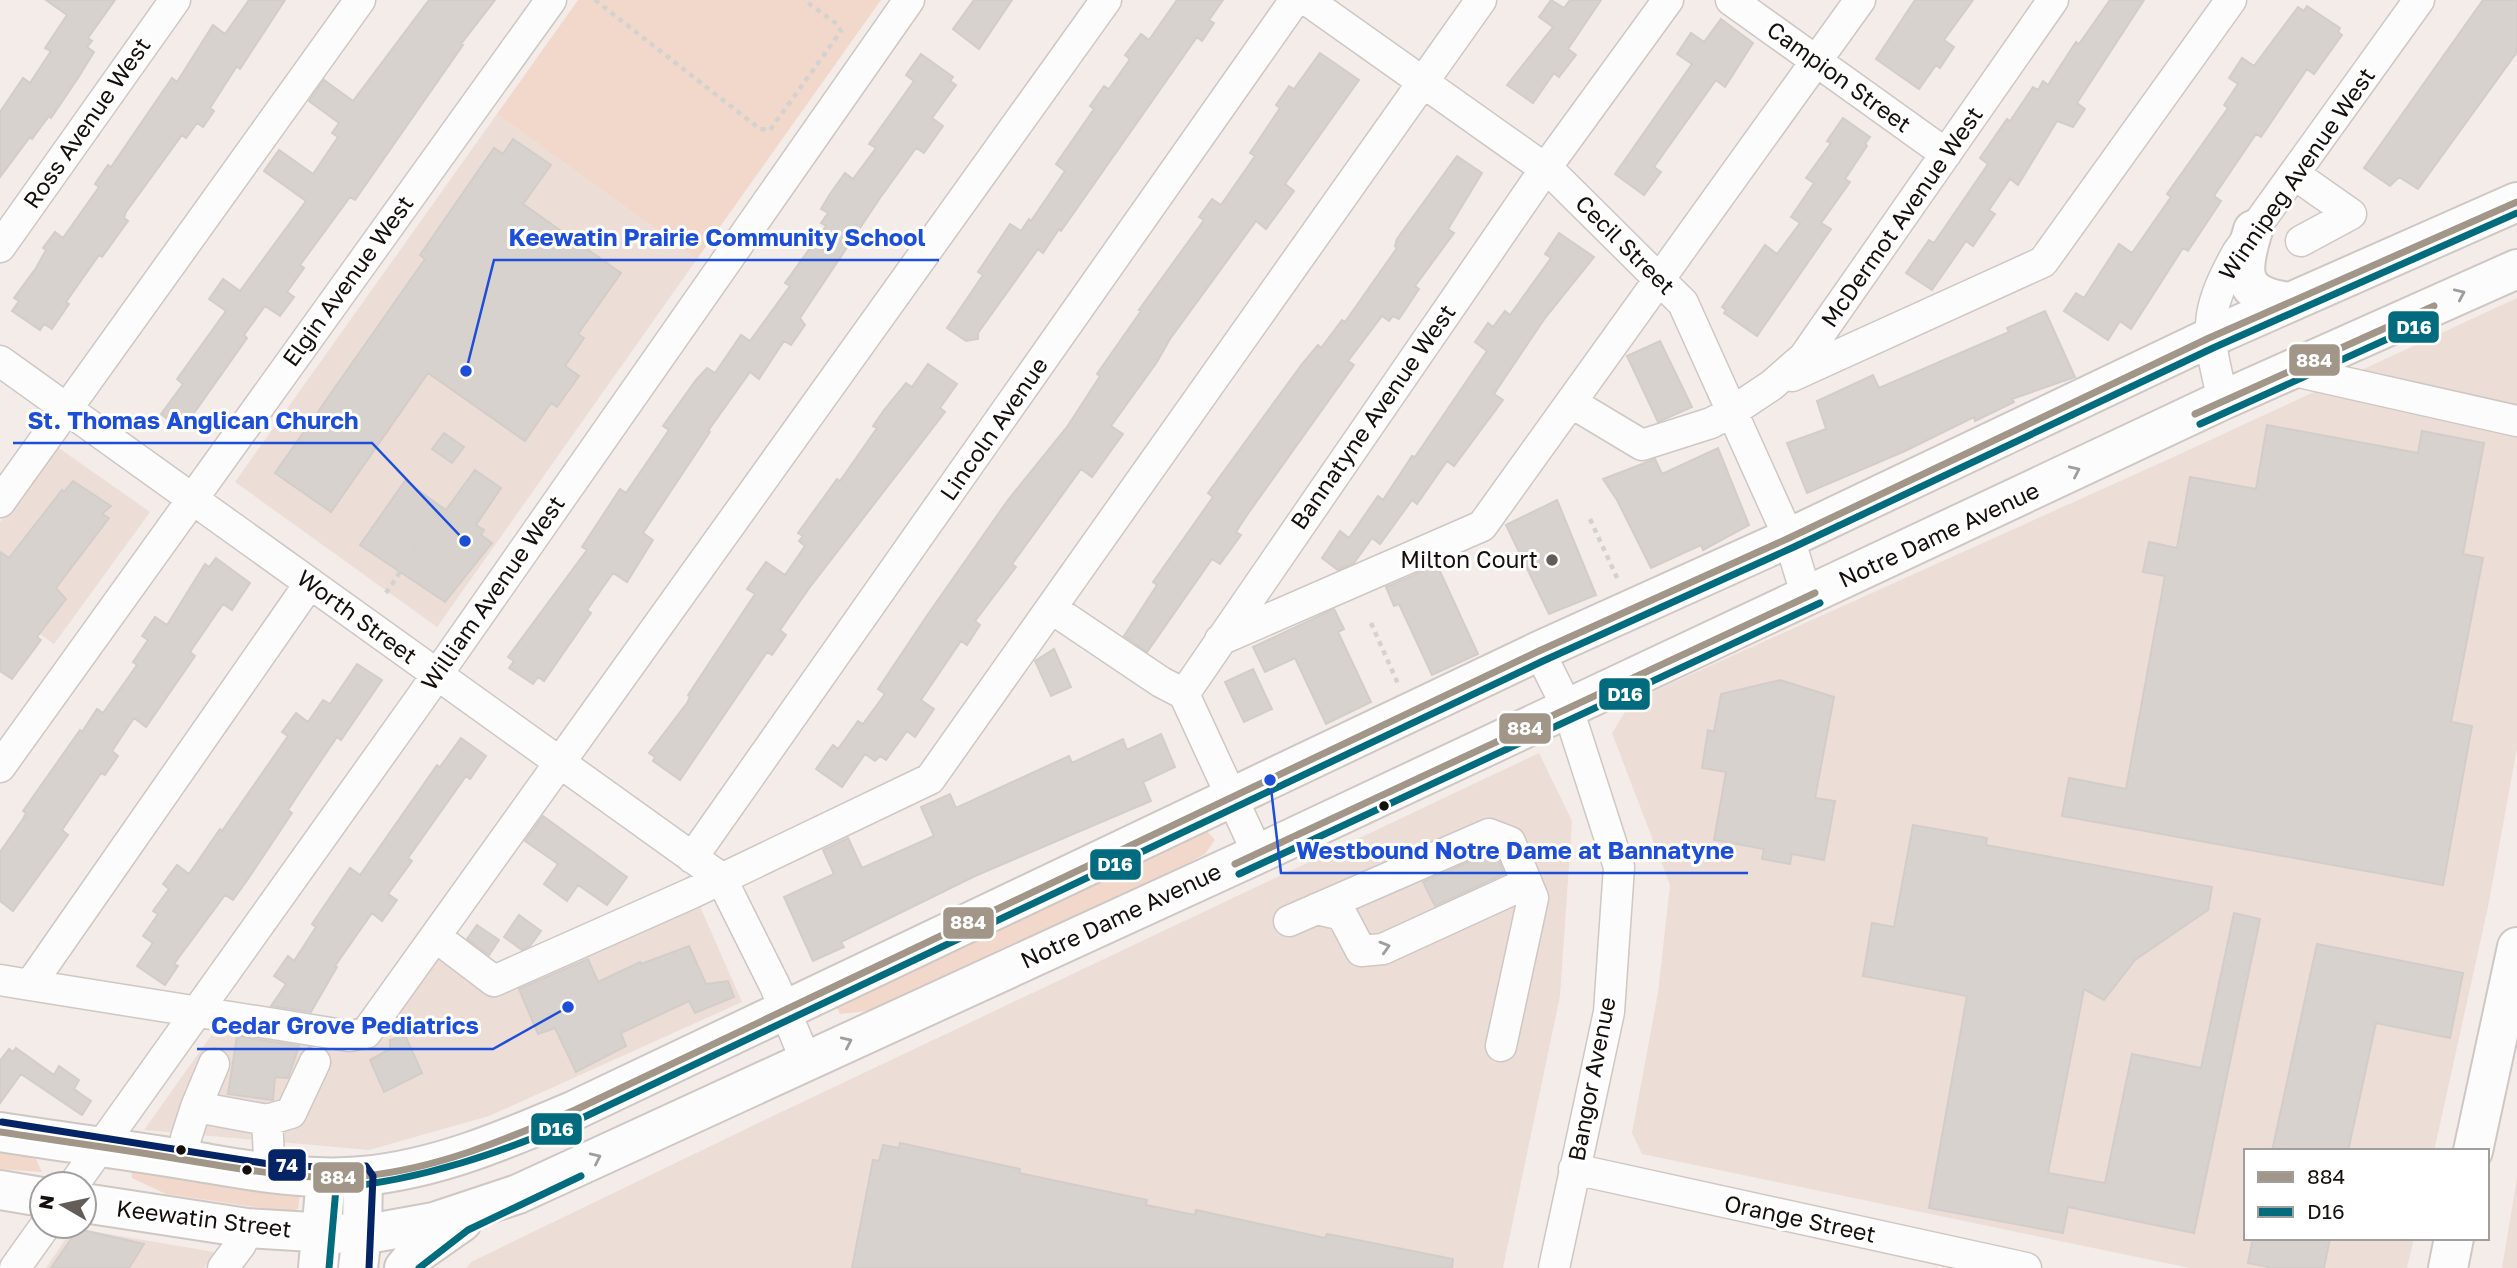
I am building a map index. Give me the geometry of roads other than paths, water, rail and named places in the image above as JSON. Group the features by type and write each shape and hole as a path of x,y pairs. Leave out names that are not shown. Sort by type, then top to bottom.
{"main road":[{"path":"0,1132 270,1174 326,1178 363,1176 449,1159 494,1144 575,1110 1539,651 1789,538 2208,338 2517,202"},
{"path":"2253,230 2244,260 2244,272 2251,289 2266,299 2289,302"},
{"name":"Notre Dame Avenue","path":"321,1250 360,1251 434,1222 518,1194 1568,709 2223,400 2517,269"},
{"path":"2473,1149 2517,947"},
{"path":"360,1251 363,1176"},
{"path":"321,1250 326,1178"},
{"path":"0,1190 28,1195"},
{"path":"404,1268 415,1255 488,1204"},
{"name":"Keewatin Street","path":"98,1205 247,1227 321,1250"},
{"path":"2448,1268 2454,1240"}],"street":[{"name":"Ross Avenue West","path":"0,247 175,0"},
{"path":"0,502 360,0"},
{"name":"Elgin Avenue West","path":"0,767 551,0"},
{"name":"William Avenue West","path":"83,1170 437,674 909,0"},
{"path":"0,980 349,1036 366,1033 562,764 1106,0"},
{"name":"Lincoln Avenue","path":"692,858 1295,0"},
{"name":"Cecil Street","path":"1307,0 1545,169 1683,303 1730,413 1789,538 1807,597"},
{"path":"436,936 494,981 930,779 1481,0"},
{"name":"Bannatyne Avenue West","path":"1184,694 1545,169 1668,0"},
{"name":"Campion Street","path":"1731,0 1946,153"},
{"path":"1220,640 1482,526 1860,0"},
{"name":"McDermot Avenue West","path":"1572,403 1642,446 1711,423 1772,385 1804,357 2053,0"},
{"path":"1772,385 2043,262 2231,0"},
{"name":"Winnipeg Avenue West","path":"2223,400 2208,338 2220,284 2253,230 2418,0"},
{"path":"2294,174 2351,215 2301,241"},
{"name":"Worth Street","path":"0,361 721,878 775,986 806,1061"},
{"path":"2290,370 2517,421"},
{"path":"30,985 310,583"},
{"path":"1051,608 1161,682 1184,694 1258,853"},
{"name":"Bangor Avenue","path":"1539,651 1568,709 1619,867 1609,1012 1554,1268"},
{"path":"1500,1046 1533,898 1527,883 1510,842 1489,834 1302,915 1342,915 1361,951 1383,949 1527,883"},
{"path":"196,1107 267,1120 291,1113 315,1062"},
{"path":"183,1160 186,1138 214,1063"},
{"path":"267,1120 270,1174"},
{"name":"Orange Street","path":"1574,1169 2026,1268"},
{"path":"223,1268 241,1244 247,1227"},
{"path":"15,1268 36,1240"}],"place":[{"name":"Keewatin Prairie Community School","path":"466,371"},
{"name":"St. Thomas Anglican Church","path":"465,541"},
{"name":"Milton Court","path":"1552,560"},
{"name":"Westbound Notre Dame at Bannatyne","path":"1270,780"},
{"name":"Cedar Grove Pediatrics","path":"568,1007"}]}
